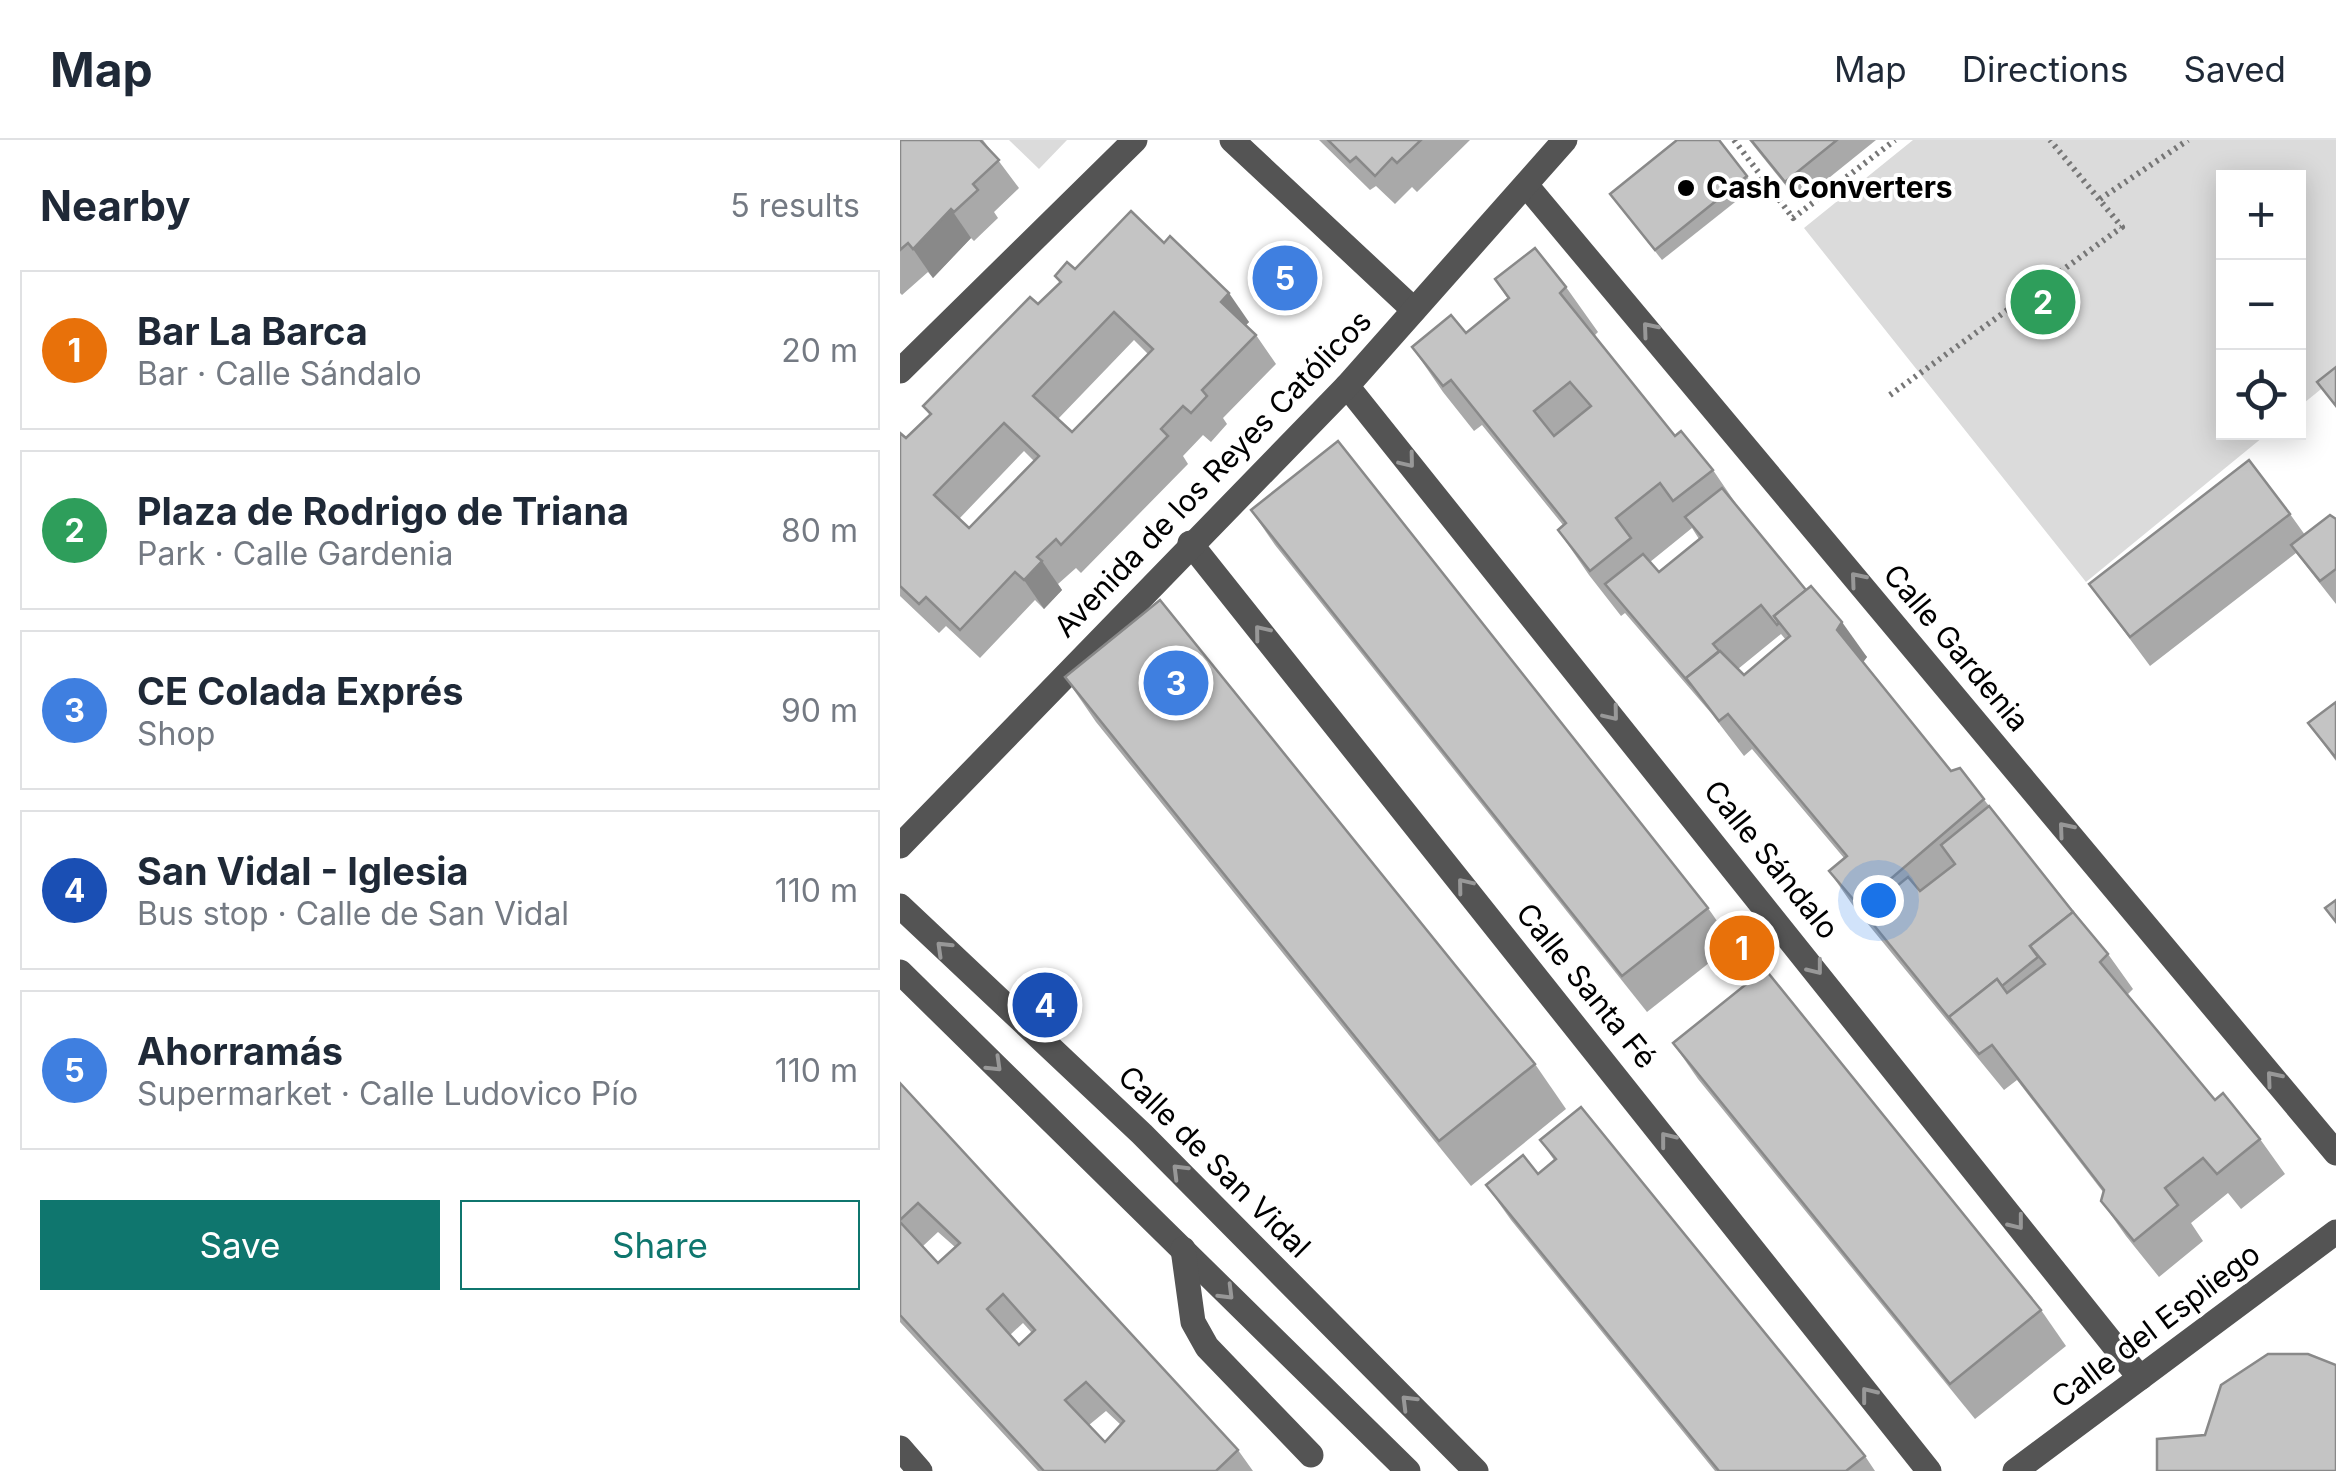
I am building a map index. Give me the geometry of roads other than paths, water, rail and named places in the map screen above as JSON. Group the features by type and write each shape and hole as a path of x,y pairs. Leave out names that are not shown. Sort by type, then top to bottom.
{"street":[{"path":"900,372 1135,140"},
{"path":"1232,140 1414,310"},
{"name":"Avenida de los Reyes Católicos","path":"900,846 1190,543 1347,386 1565,140"},
{"name":"Calle Gardenia","path":"1526,185 2336,1153"},
{"name":"Calle Sándalo","path":"1347,386 2140,1378"},
{"name":"Calle Santa Fé","path":"1190,543 1929,1471"},
{"name":"Calle de San Vidal","path":"900,906 1142,1134 1476,1471"},
{"path":"900,972 1408,1471"},
{"name":"Calle del Espliego","path":"2015,1471 2336,1232"},
{"path":"1183,1250 1193,1322 1207,1348 1311,1455"},
{"path":"900,1448 920,1471"}],"place":[{"name":"Cash Converters","path":"1686,188"},
{"name":"Ahorramás","path":"1285,278"},
{"name":"Plaza de Rodrigo de Triana","path":"2043,302"},
{"name":"CE Colada Exprés","path":"1176,683"},
{"name":"Bar La Barca","path":"1742,948"},
{"name":"San Vidal - Iglesia","path":"1045,1005"}]}
